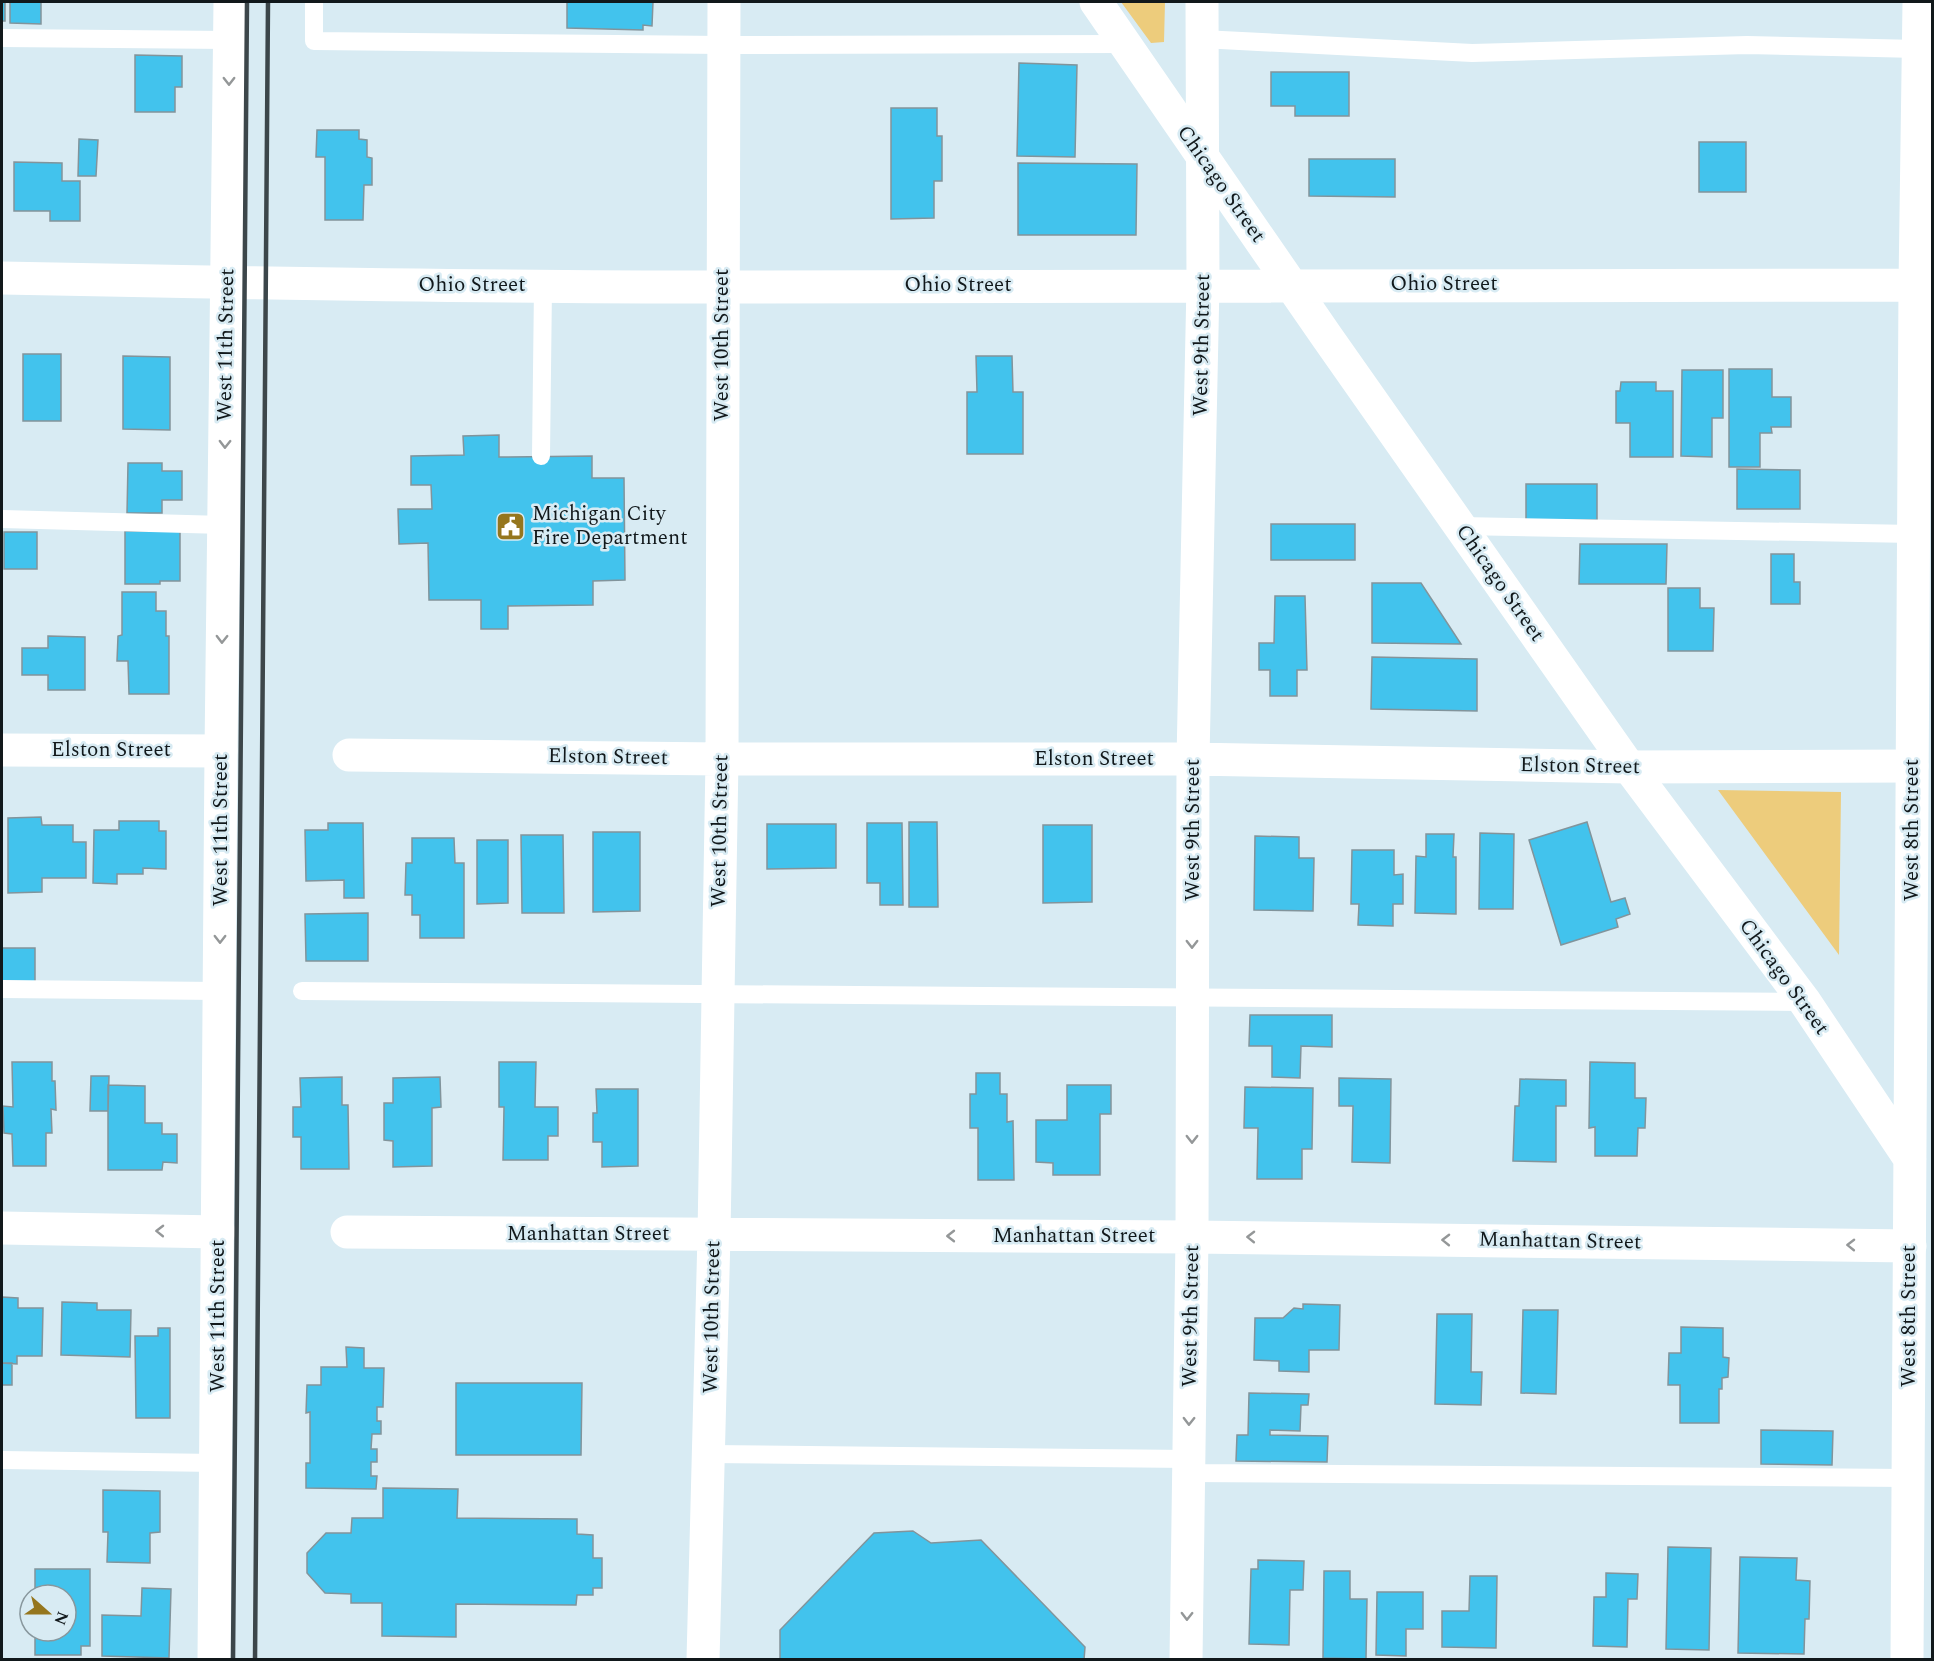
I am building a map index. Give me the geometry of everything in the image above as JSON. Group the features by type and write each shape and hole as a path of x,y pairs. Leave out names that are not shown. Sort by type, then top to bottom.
{"street":[{"name":"West 11th Street","path":"214,1659 230,2"},
{"name":"West 10th Street","path":"703,1659 714,1235 722,759 724,2"},
{"name":"Chicago Street","path":"1095,2 1629,767 1805,1002 1910,1160"},
{"name":"West 9th Street","path":"1186,1659 1192,1237 1193,759 1203,284 1202,2"},
{"name":"West 8th Street","path":"1906,1659 1919,2"},
{"name":"Ohio Street","path":"2,278 543,286 1915,285"},
{"name":"Elston Street","path":"2,750 221,751"},
{"name":"Elston Street","path":"349,755 722,759 1193,759 1629,767 1912,766"},
{"path":"2,1228 219,1232"},
{"name":"Manhattan Street","path":"347,1232 1192,1237 1910,1246"}],"lane":[{"path":"314,2 314,41 724,45 1125,44"},
{"path":"2,38 229,40"},
{"path":"1202,39 1472,53 1747,45 1918,49"},
{"path":"541,456 543,286"},
{"path":"2,519 224,525"},
{"path":"1460,526 1914,534"},
{"path":"2,989 220,991"},
{"path":"302,991 1805,1002"},
{"path":"708,1454 1189,1466 1908,1478"},
{"path":"2,1460 217,1463"}],"shaded area":[{"path":"1121,2 1165,2 1164,42 1151,43"},
{"path":"1718,790 1841,792 1839,955"}],"building":[{"path":"2,2 5,2 5,21 2,21"},
{"path":"10,2 41,2 41,24 10,23"},
{"path":"567,2 653,2 652,26 643,25 643,30 567,28"},
{"path":"135,55 182,56 182,87 175,87 175,112 135,112"},
{"path":"1019,63 1077,65 1075,157 1017,156"},
{"path":"1271,72 1349,72 1349,116 1295,116 1295,106 1271,106"},
{"path":"891,108 937,108 937,136 942,136 942,181 934,181 934,218 891,219"},
{"path":"317,130 359,130 359,139 367,140 367,157 372,158 372,185 364,185 363,220 325,220 325,157 316,157"},
{"path":"79,139 98,140 96,176 78,176"},
{"path":"1699,142 1746,142 1746,192 1699,192"},
{"path":"1309,159 1395,159 1395,197 1309,196"},
{"path":"14,162 62,163 62,181 80,181 80,221 50,221 50,211 14,211"},
{"path":"1018,163 1137,164 1136,235 1018,235"},
{"path":"23,354 61,354 61,421 23,421"},
{"path":"123,356 170,357 170,430 123,429"},
{"path":"976,356 1012,356 1013,392 1023,392 1023,454 967,454 967,392 977,392"},
{"path":"1729,369 1772,369 1772,397 1791,397 1791,427 1771,427 1772,433 1760,433 1760,467 1729,467"},
{"path":"1682,370 1723,370 1723,418 1712,418 1712,457 1681,456"},
{"path":"1621,382 1656,382 1656,391 1673,391 1673,457 1630,457 1630,423 1616,423 1616,391 1620,391"},
{"name":"Michigan City Fire Department","path":"499,435 499,457 592,456 592,478 624,478 625,580 593,581 593,605 508,606 508,629 481,629 481,600 429,600 428,543 399,544 398,509 432,509 431,485 411,485 411,456 464,455 463,436"},
{"path":"128,463 162,463 162,471 182,471 182,500 162,500 162,513 127,513"},
{"path":"1737,469 1800,470 1800,509 1737,509"},
{"path":"1526,484 1597,484 1597,520 1526,520"},
{"path":"1271,524 1355,524 1355,560 1271,560"},
{"path":"125,531 180,531 180,581 160,581 160,584 125,584"},
{"path":"4,532 37,532 37,569 4,569"},
{"path":"1580,544 1667,544 1666,584 1579,584"},
{"path":"1771,554 1794,554 1794,582 1800,582 1800,604 1771,604"},
{"path":"1372,583 1421,583 1461,644 1372,643"},
{"path":"1668,588 1700,588 1700,608 1714,608 1713,651 1668,651"},
{"path":"122,592 156,592 156,611 166,611 166,636 169,636 169,694 129,694 128,661 117,661 118,636 122,635"},
{"path":"1275,596 1305,596 1307,670 1297,670 1297,696 1270,696 1270,670 1259,670 1259,643 1274,643"},
{"path":"48,636 85,637 85,690 48,690 48,675 22,675 22,648 48,648"},
{"path":"1372,657 1477,659 1477,711 1371,709"},
{"path":"41,817 42,825 73,825 73,842 86,842 86,878 42,878 42,892 8,893 8,818"},
{"path":"119,821 159,821 159,831 166,831 166,869 143,868 143,874 117,874 117,884 93,883 94,830 119,830"},
{"path":"909,822 937,822 938,907 909,907"},
{"path":"1587,822 1611,902 1625,898 1630,914 1616,919 1618,927 1561,945 1529,840"},
{"path":"328,823 363,823 364,898 344,898 344,880 306,881 305,830 328,830"},
{"path":"867,823 902,823 903,905 880,905 880,883 867,883"},
{"path":"767,824 836,824 836,868 767,869"},
{"path":"1043,825 1092,825 1092,902 1043,903"},
{"path":"593,832 640,832 640,911 593,912"},
{"path":"1480,833 1514,834 1513,909 1479,909"},
{"path":"1426,834 1454,834 1456,914 1415,913 1416,856 1426,857"},
{"path":"521,835 563,835 564,913 522,913"},
{"path":"1255,836 1299,837 1299,858 1314,858 1313,911 1254,910"},
{"path":"412,838 454,838 455,863 464,863 464,938 420,938 420,915 412,915 412,895 405,895 406,863 412,863"},
{"path":"477,840 508,840 508,903 477,904"},
{"path":"1352,850 1394,850 1394,875 1403,874 1403,904 1393,904 1393,926 1358,925 1359,904 1351,904"},
{"path":"368,913 368,961 306,961 305,914"},
{"path":"2,948 35,948 35,982 2,981"},
{"path":"1250,1015 1332,1015 1332,1047 1301,1046 1300,1078 1272,1077 1272,1046 1249,1046"},
{"path":"12,1062 52,1062 56,1110 51,1109 52,1133 46,1133 46,1166 13,1166 12,1134 4,1133 3,1106 13,1107"},
{"path":"499,1062 536,1062 535,1107 558,1107 558,1136 548,1136 548,1160 503,1160 504,1107 499,1107"},
{"path":"1590,1062 1635,1063 1635,1098 1646,1098 1645,1128 1638,1128 1637,1156 1595,1156 1595,1127 1589,1128"},
{"path":"976,1073 1000,1073 1000,1094 1007,1094 1007,1122 1013,1121 1014,1180 978,1180 978,1128 970,1128 970,1094 976,1094"},
{"path":"91,1076 109,1076 108,1111 90,1111"},
{"path":"342,1077 342,1105 348,1105 349,1169 301,1169 301,1137 293,1137 293,1107 301,1107 300,1078"},
{"path":"440,1077 441,1107 432,1108 432,1166 393,1167 393,1141 384,1140 384,1103 393,1103 393,1078"},
{"path":"1339,1078 1391,1079 1390,1163 1352,1162 1353,1106 1339,1106"},
{"path":"1520,1079 1566,1080 1566,1106 1556,1106 1556,1162 1513,1161 1515,1106 1519,1106"},
{"path":"108,1085 145,1086 145,1123 162,1123 162,1134 177,1134 177,1163 163,1162 162,1170 108,1170"},
{"path":"1067,1085 1111,1085 1111,1114 1100,1114 1100,1175 1053,1175 1053,1163 1036,1162 1036,1120 1067,1120"},
{"path":"1245,1087 1313,1088 1312,1149 1302,1149 1302,1179 1257,1179 1258,1128 1244,1128"},
{"path":"596,1089 638,1089 638,1166 602,1167 602,1142 593,1142 593,1113 597,1113"},
{"path":"2,1297 18,1298 18,1308 43,1308 42,1356 17,1356 17,1364 2,1363"},
{"path":"62,1302 97,1303 97,1310 131,1310 130,1357 61,1355"},
{"path":"1303,1304 1340,1305 1339,1350 1309,1350 1309,1372 1279,1371 1279,1361 1254,1360 1255,1318 1283,1318 1294,1308 1303,1309"},
{"path":"1523,1310 1558,1310 1556,1394 1521,1393"},
{"path":"1437,1314 1472,1314 1471,1372 1482,1372 1481,1405 1435,1404"},
{"path":"1681,1327 1723,1328 1723,1357 1729,1358 1728,1377 1722,1378 1722,1389 1719,1389 1719,1423 1680,1423 1680,1385 1668,1385 1669,1353 1681,1353"},
{"path":"158,1328 170,1328 170,1418 136,1418 135,1336 158,1336"},
{"path":"346,1347 364,1348 364,1368 384,1368 383,1407 377,1407 377,1421 381,1421 381,1434 372,1434 371,1449 377,1449 377,1462 371,1462 371,1476 377,1476 376,1489 306,1488 306,1463 310,1463 310,1412 306,1413 307,1385 321,1385 321,1367 347,1367"},
{"path":"2,1363 12,1363 12,1385 2,1385"},
{"path":"456,1383 582,1383 581,1455 456,1455"},
{"path":"1249,1393 1309,1394 1308,1405 1301,1405 1300,1431 1270,1430 1270,1435 1328,1436 1327,1462 1236,1461 1237,1435 1248,1435"},
{"path":"1761,1430 1833,1431 1832,1465 1761,1464"},
{"path":"383,1488 458,1489 457,1518 577,1519 577,1534 593,1535 593,1558 602,1558 602,1588 593,1588 593,1595 577,1595 576,1605 456,1604 456,1637 382,1636 382,1603 351,1603 351,1594 325,1593 307,1573 307,1553 326,1533 351,1533 352,1518 383,1518"},
{"path":"103,1490 160,1491 160,1532 150,1533 150,1563 107,1562 108,1532 103,1532"},
{"path":"913,1531 931,1543 981,1540 1085,1647 1084,1660 780,1660 780,1630 874,1533"},
{"path":"1668,1547 1711,1548 1709,1650 1666,1649"},
{"path":"1740,1557 1797,1558 1796,1580 1810,1581 1809,1619 1805,1619 1804,1654 1738,1653"},
{"path":"1258,1560 1304,1561 1303,1590 1290,1590 1289,1645 1249,1644 1251,1569 1258,1569"},
{"path":"35,1569 90,1569 90,1646 81,1646 81,1655 35,1655 35,1643 78,1643 78,1583 35,1583"},
{"path":"1324,1571 1350,1571 1350,1599 1367,1599 1366,1659 1323,1658"},
{"path":"1606,1573 1638,1574 1637,1599 1628,1599 1627,1647 1593,1646 1594,1597 1606,1597"},
{"path":"1470,1576 1497,1576 1496,1648 1442,1647 1442,1611 1469,1611"},
{"path":"142,1588 171,1589 169,1658 102,1656 102,1615 141,1616"},
{"path":"1377,1592 1423,1592 1423,1629 1406,1629 1406,1656 1376,1655"}],"railway":[{"path":"233,1660 247,2"},
{"path":"255,1660 268,2"}],"place":[{"name":"Michigan City Fire Department","path":"511,526"}]}
